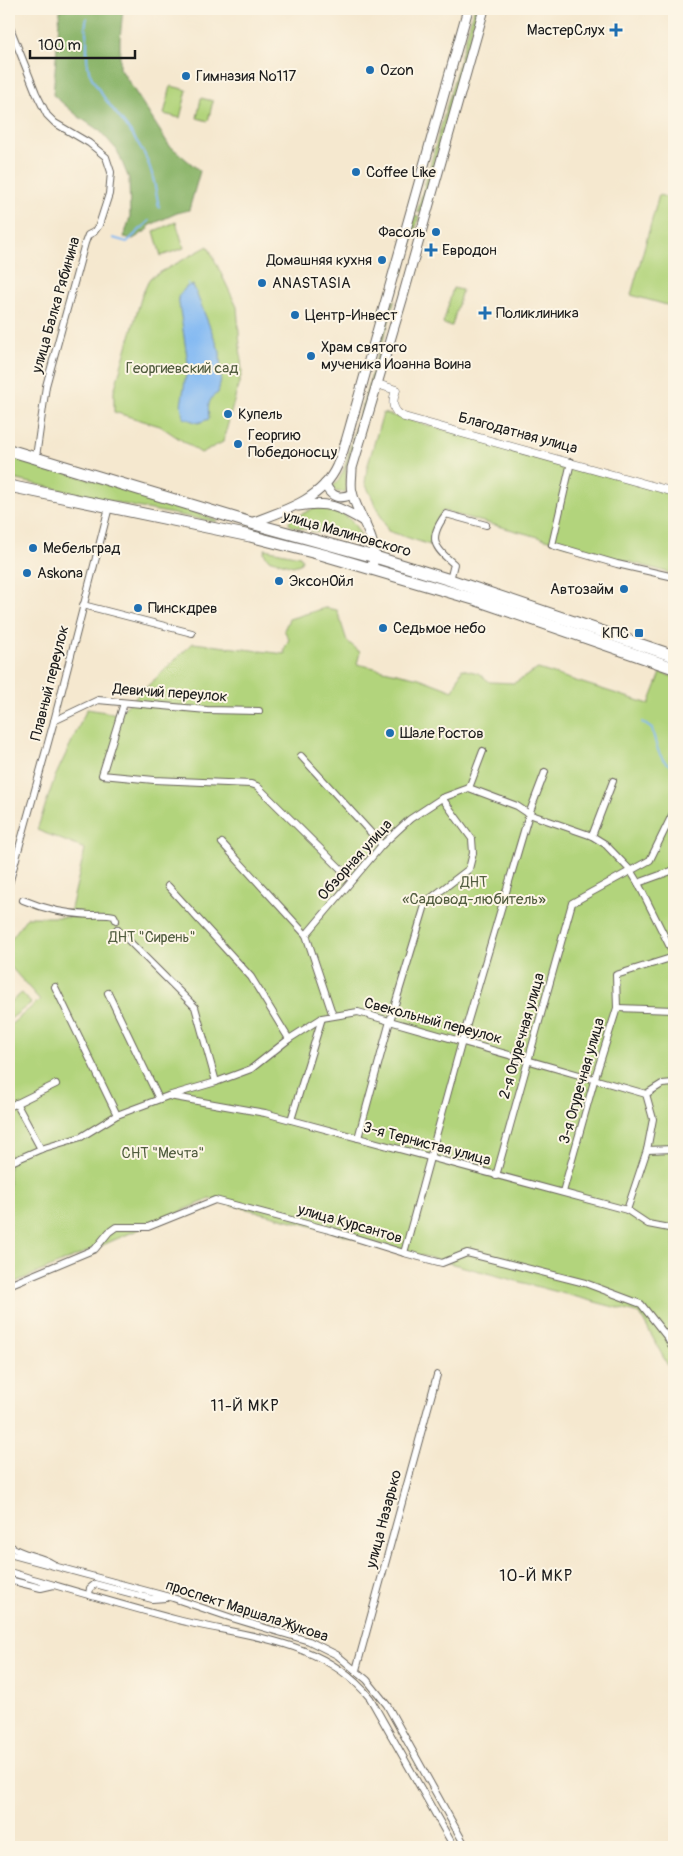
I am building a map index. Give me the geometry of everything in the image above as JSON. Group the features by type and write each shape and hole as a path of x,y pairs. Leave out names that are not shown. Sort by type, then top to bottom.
{"highway":[{"name":"улица Малиновского","path":"9,450 251,523 374,563 674,668"},
{"name":"улица Малиновского","path":"9,486 450,580 674,656"}],"main road":[{"path":"293,507 325,484 337,466 343,452 468,9"},
{"path":"374,563 372,537 352,494 352,468 402,300 484,9"},
{"path":"394,274 396,280 399,281 408,278"},
{"path":"388,295 396,292 401,296 402,300"},
{"path":"325,484 328,490 336,497 341,498 352,494"},
{"path":"251,523 293,507 320,503 345,510 365,522"}],"street":[{"name":"улица Балка Рябинина","path":"9,25 36,93 47,115 55,123 106,157 111,172 108,194 99,225 94,232 88,235 85,242 46,386 36,457"},
{"name":"Благодатная улица","path":"377,384 396,390 392,401 394,408 397,414 404,417 674,492"},
{"path":"571,462 552,545 617,564 674,577"},
{"name":"Плавный переулок","path":"9,884 12,865 54,721 109,507"},
{"path":"450,580 454,564 440,552 436,544 435,536 438,526 446,514 486,525"},
{"path":"83,605 192,634"},
{"name":"Девичий переулок","path":"54,721 98,700 207,710 259,711"},
{"path":"124,703 102,775 154,780 251,784 257,786 352,880"},
{"path":"483,751 469,788 517,806 529,814 592,836 605,844 630,870 674,956"},
{"path":"301,756 382,845"},
{"path":"404,1253 462,1041 529,814 545,772"},
{"path":"592,836 614,782"},
{"name":"Обзорная улица","path":"306,935 382,845 410,819 442,798 469,788"},
{"path":"358,1138 390,1021 426,902 469,869 473,853 472,839 442,798"},
{"path":"630,870 650,860 674,811"},
{"path":"222,843 306,935 333,1016"},
{"name":"2-я Огуречная улица","path":"496,1176 572,903 630,870"},
{"path":"638,883 674,870"},
{"path":"168,886 251,977 288,1039"},
{"path":"23,900 44,909 89,915 109,915 114,916 116,920"},
{"path":"117,929 195,1007 216,1082"},
{"name":"3-я Огуречная улица","path":"563,1192 594,1081 617,1008 616,975 674,956"},
{"path":"55,987 117,1115"},
{"path":"108,993 159,1099"},
{"path":"617,1008 674,1010"},
{"name":"Свекольный переулок","path":"9,1163 41,1149 81,1137 117,1115 250,1069 288,1039 322,1018 358,1012 528,1060 594,1081 646,1094"},
{"path":"291,1120 322,1018"},
{"path":"627,1210 647,1150 653,1119 646,1094 662,1084 674,1083"},
{"path":"9,1107 56,1084"},
{"name":"3-я Тернистая улица","path":"168,1096 265,1113 627,1210 648,1224 674,1229"},
{"path":"16,1103 41,1149"},
{"path":"647,1150 674,1149"},
{"name":"улица Курсантов","path":"9,1285 95,1249 116,1227 148,1227 215,1200 333,1231 442,1263 467,1253 585,1283 641,1304 667,1337 674,1350"},
{"name":"улица Назарько","path":"356,1670 436,1375"},
{"path":"9,1545 16,1550 44,1558 58,1568"},
{"name":"проспект Маршала Жукова","path":"9,1554 172,1598 309,1641 337,1655 367,1680 387,1704 466,1847"},
{"name":"проспект Маршала Жукова","path":"9,1572 177,1620 292,1646 332,1663 360,1686 370,1698 454,1847"},
{"path":"9,1580 42,1588 56,1585"},
{"path":"90,1595 90,1588 95,1584 152,1599 172,1598"}],"green space":[{"path":"60,9 123,9 120,68 169,145 200,171 189,210 177,213 148,226 149,229 133,239 124,237 130,217 129,179 117,150 100,131 79,117 53,95"},
{"path":"474,9 478,9 420,213 417,212"},
{"path":"171,86 187,90 180,118 164,114"},
{"path":"201,98 213,101 208,121 197,118"},
{"path":"659,195 674,199 674,307 631,295"},
{"path":"415,216 419,217 401,275 399,273"},
{"path":"176,222 184,248 161,256 154,231"},
{"name":"Георгиевский сад","path":"208,246 237,307 242,372 223,442 201,453 160,426 114,412 114,391 142,295 150,278"},
{"path":"453,288 462,290 452,326 443,324"},
{"path":"395,300 346,469 346,492 337,492 331,488 339,480 344,469 393,301"},
{"path":"383,413 674,492 674,574 443,511 435,523 430,545 388,531 365,483 367,468"},
{"path":"9,456 150,497 217,520 216,522 136,507 9,478"},
{"path":"314,508 330,509 343,514 357,529 361,537 360,541 289,524 290,520"},
{"path":"265,549 300,556 302,560 300,564 293,566 268,559 264,553"},
{"name":"ДНТ «Садовод-любитель»","path":"325,608 337,610 347,641 360,652 357,664 419,678 453,691 462,669 478,673 490,682 514,683 538,669 649,704 661,673 674,677 674,1377 640,1314 210,1199 9,1285 9,1026 40,1000 9,965 9,942 27,917 69,917 85,849 37,830 55,777 87,709 118,714 193,643 285,654 284,650 289,639 284,630 289,619"},
{"path":"22,993 31,1003 9,1020 9,1003"}],"water":[{"path":"193,285 220,352 221,379 218,393 214,395 209,404 209,419 198,423 184,418 181,405 188,363 178,297 186,287"}],"waterway":[{"path":"87,18 87,60 90,74 103,96 145,155 153,176 159,207"},
{"path":"113,238 127,242 149,221"},
{"path":"642,722 652,729 656,746 664,761 674,767"}],"place":[{"name":"МастерСлух","path":"616,30"},
{"name":"Ozon","path":"370,70"},
{"name":"Гимназия №117","path":"186,76"},
{"name":"Coffee Like","path":"356,172"},
{"name":"Фасоль","path":"436,232"},
{"name":"Евродон","path":"431,250"},
{"name":"Домашняя кухня","path":"382,260"},
{"name":"ANASTASIA","path":"262,283"},
{"name":"Поликлиника","path":"485,313"},
{"name":"Центр-Инвест","path":"295,315"},
{"name":"Храм святого мученика Иоанна Воина","path":"311,356"},
{"name":"Купель","path":"228,414"},
{"name":"Георгию Победоносцу","path":"238,444"},
{"name":"Мебельград","path":"33,548"},
{"name":"Askona","path":"27,573"},
{"name":"ЭксонОйл","path":"279,581"},
{"name":"Автозайм","path":"624,589"},
{"name":"Пинскдрев","path":"138,608"},
{"name":"Седьмое небо","path":"383,628"},
{"name":"КПС","path":"639,633"},
{"name":"Шале Ростов","path":"390,733"}],"district":[{"name":"11-Й МКР","path":"245,1406"},
{"name":"10-Й МКР","path":"536,1576"}],"park label":[{"name":"ДНТ \"Сирень\"","path":"152,937"},
{"name":"СНТ \"Мечта\"","path":"163,1153"}]}
